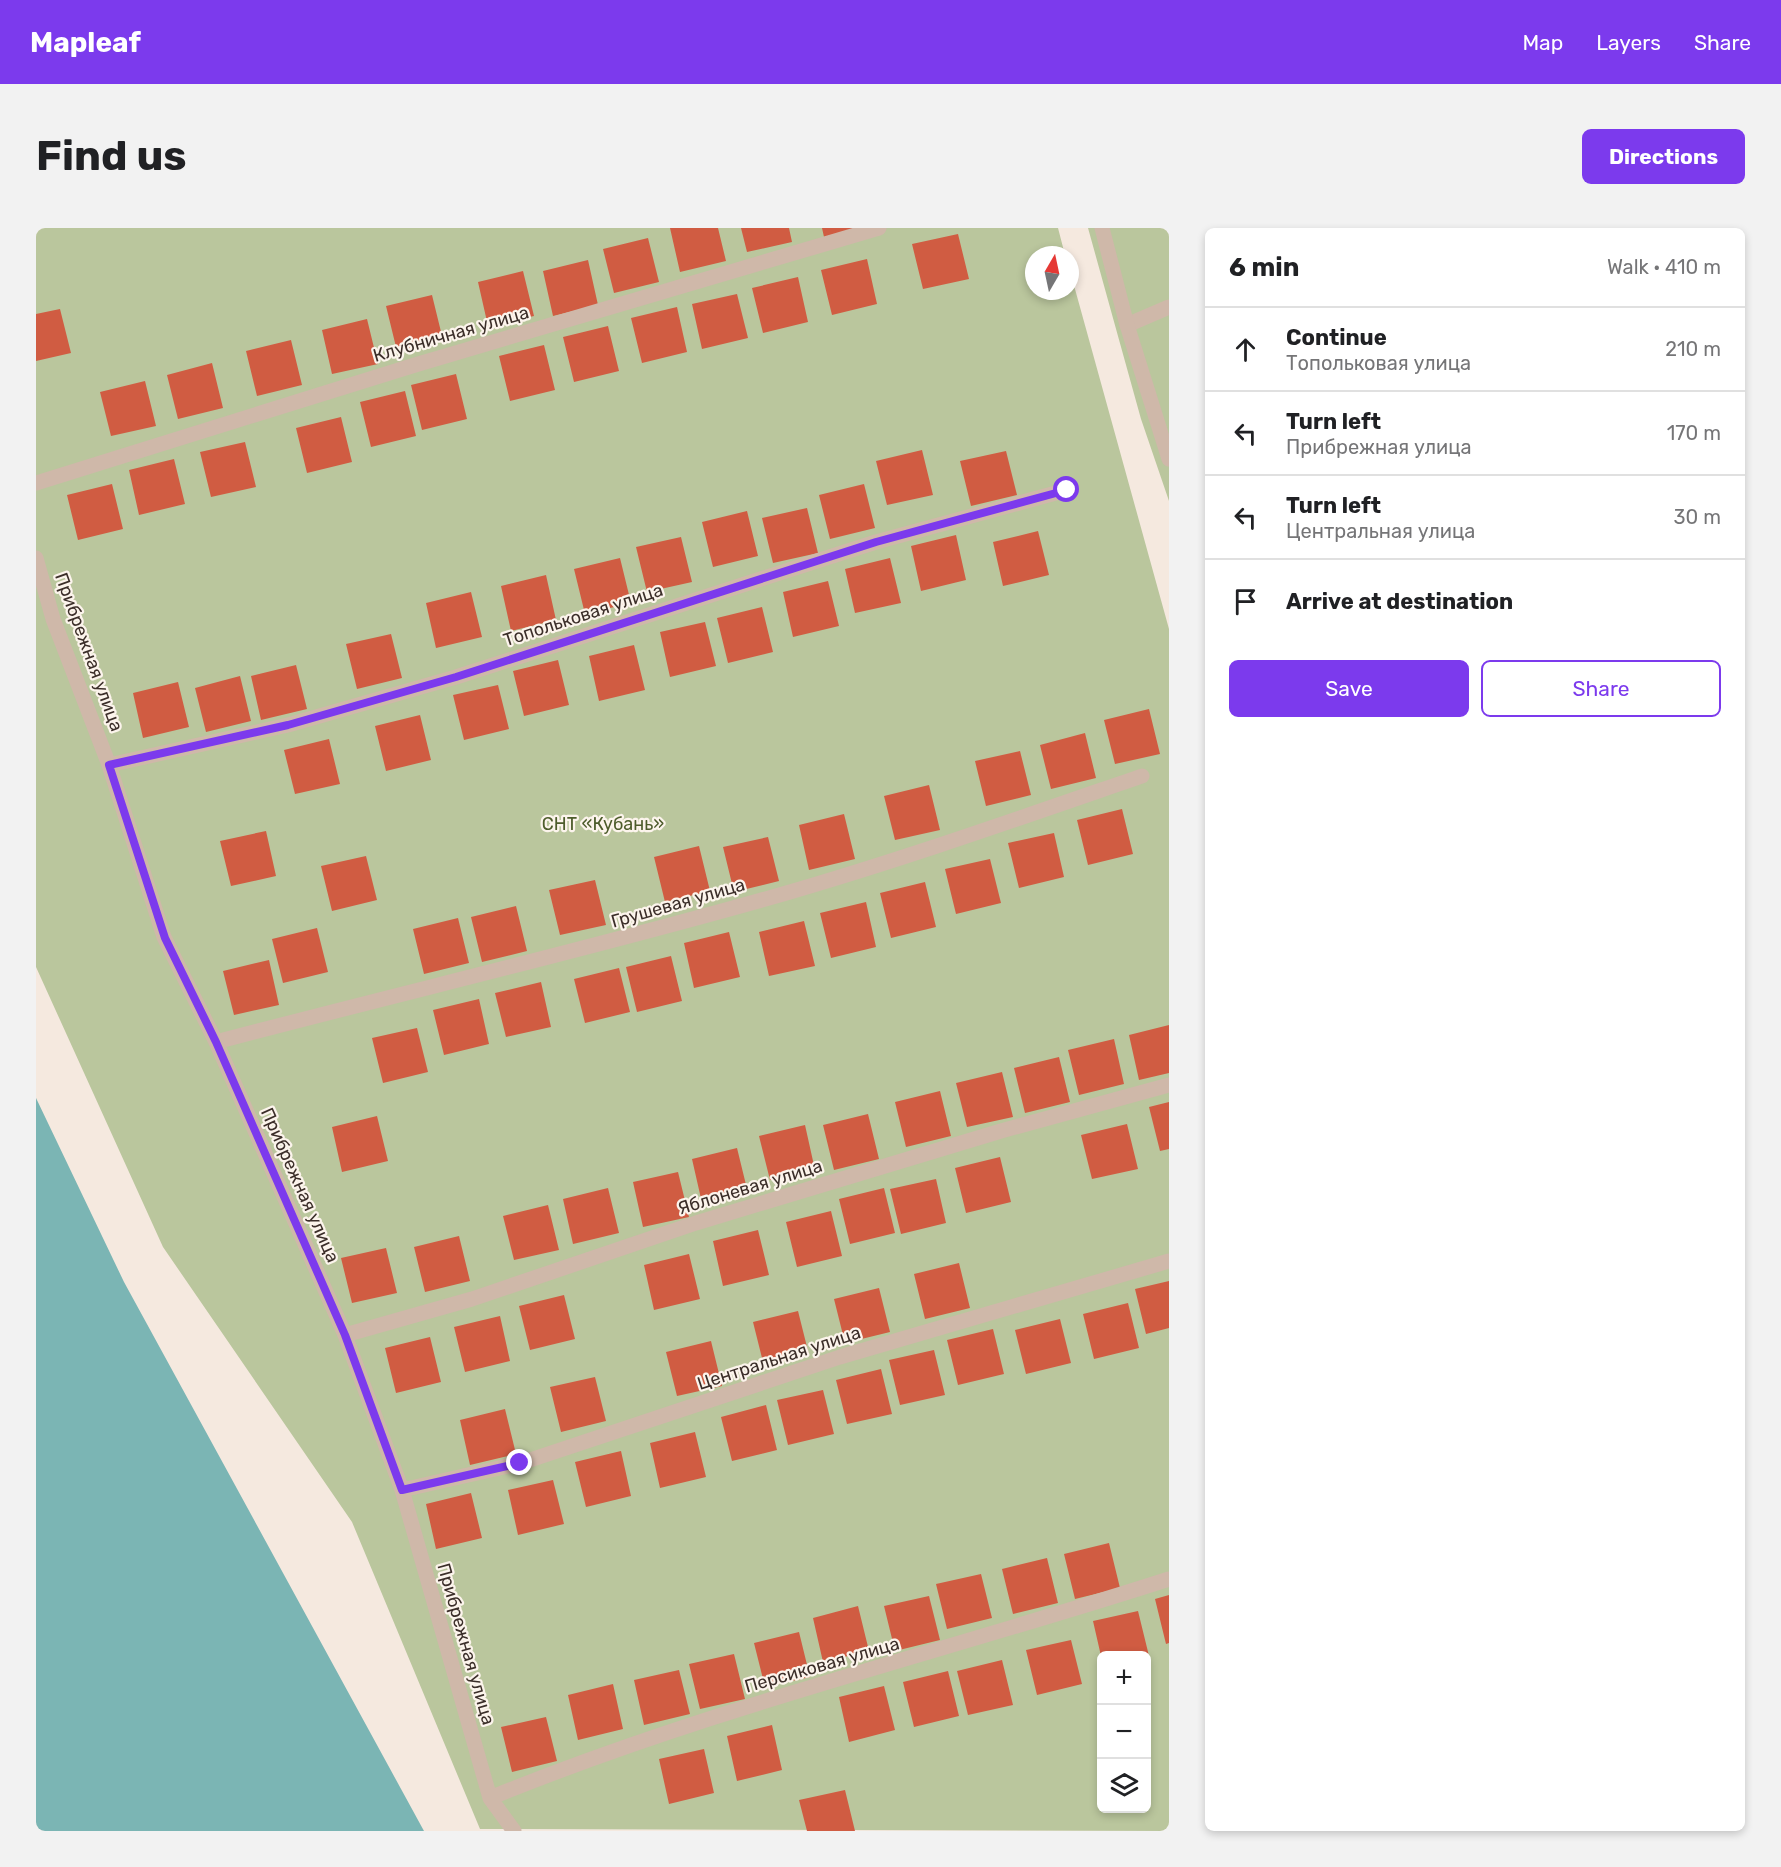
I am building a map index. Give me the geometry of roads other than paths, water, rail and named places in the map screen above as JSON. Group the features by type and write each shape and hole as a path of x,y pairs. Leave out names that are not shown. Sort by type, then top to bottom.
{"street":[{"name":"Клубничная улица","path":"36,483 415,365 879,228"},
{"path":"1102,228 1127,325 1169,459"},
{"path":"1127,325 1169,307"},
{"name":"Топольковая улица","path":"109,765 288,725 456,677 876,542 1067,490"},
{"name":"Прибрежная улица","path":"36,558 53,619 109,765 165,938 216,1042 345,1335 402,1490 490,1798 514,1831"},
{"name":"Грушевая улица","path":"216,1042 405,992 608,943 786,893 1142,776"},
{"name":"Яблоневая улица","path":"345,1335 472,1299 696,1223 1001,1131 1169,1085"},
{"name":"Центральная улица","path":"402,1490 520,1463 840,1358 1169,1261"},
{"name":"Персиковая улица","path":"490,1798 565,1768 683,1726 1169,1579"}],"water":[{"path":"36,1098 124,1282 424,1831 36,1831"}],"park label":[{"name":"СНТ «Кубань»","path":"603,824"}]}
